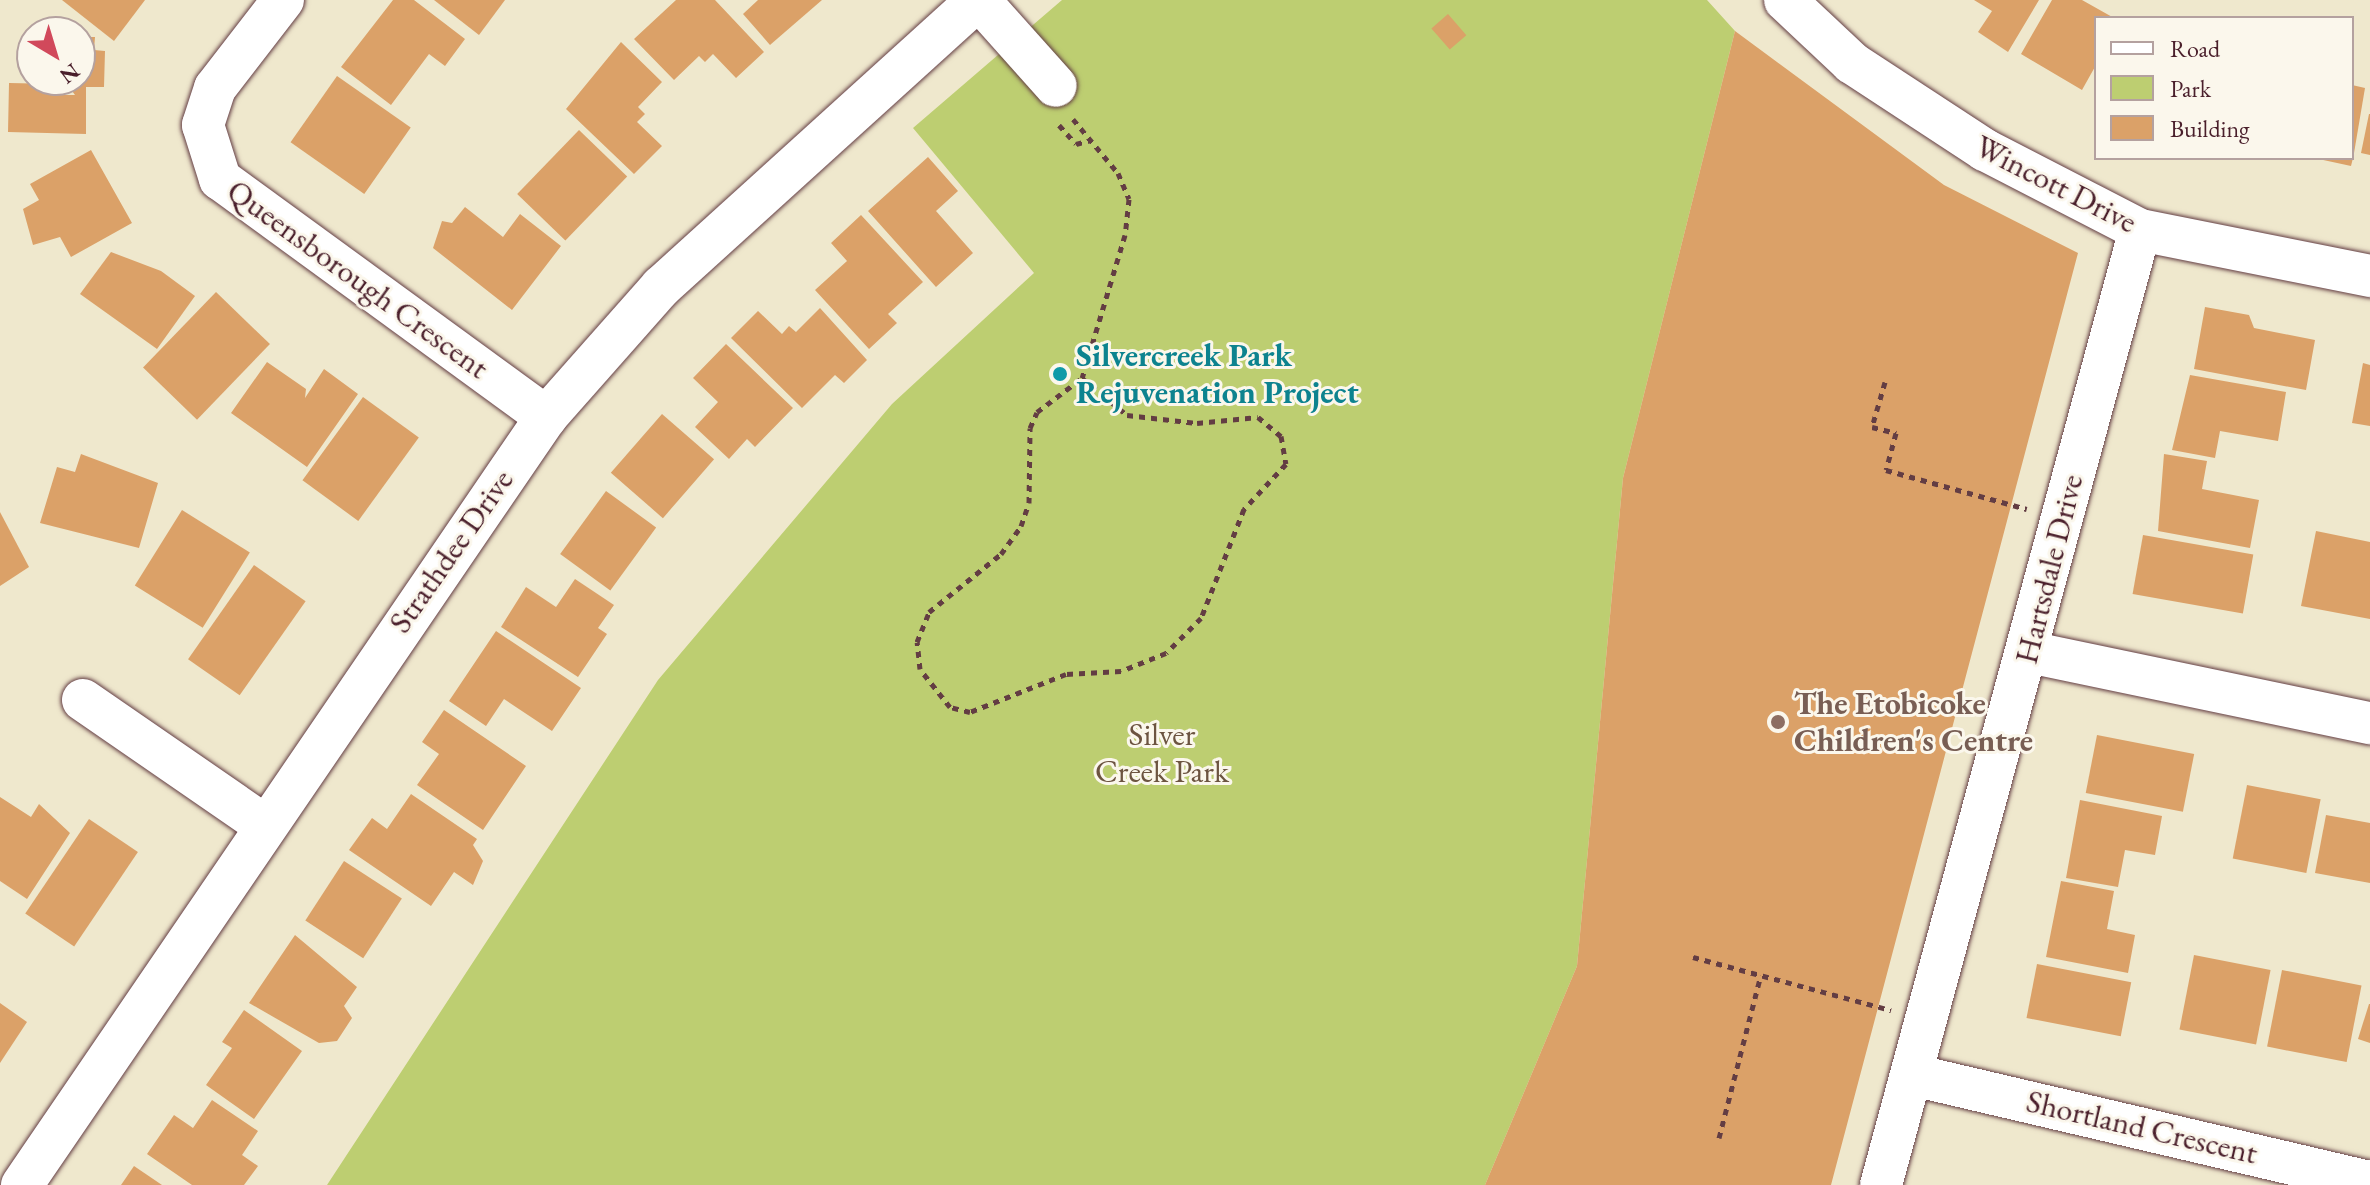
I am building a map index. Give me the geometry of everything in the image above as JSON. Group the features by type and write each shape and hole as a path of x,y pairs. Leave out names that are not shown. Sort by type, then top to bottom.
{"street":[{"name":"Queensborough Crescent","path":"283,0 215,88 203,125 220,179 546,417"},
{"name":"Strathdee Drive","path":"22,1185 264,825 546,417 661,287 978,0"},
{"path":"978,0 1056,86"},
{"name":"Wincott Drive","path":"1785,0 1852,63 1985,150 2140,230 2370,276"},
{"name":"Hartsdale Drive","path":"1881,1185 1930,1021 2140,230"},
{"path":"2029,652 2370,723"},
{"path":"83,700 264,825"},
{"name":"Shortland Crescent","path":"1913,1075 2370,1182"}],"path":[{"path":"1056,86 1129,199 1082,378 1037,412 1030,428 1029,503 1021,526 1001,554 929,612 917,642 920,669 950,707 970,712 1066,674 1121,671 1166,653 1201,618 1244,509 1286,464 1281,436 1258,417 1197,423 1127,415 1082,378"},
{"path":"1885,382 1872,427 1896,433 1886,470 2062,519"},
{"path":"1693,957 1930,1021"},
{"path":"1719,1138 1761,975"}],"green space":[{"name":"Silver Creek Park","path":"1062,0 1707,0 1735,31 1623,478 1577,966 1485,1185 327,1185 658,680 892,404 1034,273 913,128"}],"building":[{"path":"62,0 145,0 114,41 96,27 96,16 82,16"},
{"path":"393,0 414,0 465,39 445,66 429,54 391,105 341,67"},
{"path":"434,0 505,0 479,35"},
{"path":"676,0 715,0 764,52 736,78 713,54 705,62 699,56 674,80 634,39"},
{"path":"758,0 822,0 770,45 743,14"},
{"path":"1974,0 2039,0 2008,52 1978,32 1992,11"},
{"path":"2052,0 2082,0 2110,16 2094,16 2094,69 2082,90 2021,54"},
{"path":"1448,14 1466,35 1450,50 1431,28"},
{"name":"The Etobicoke Children's Centre","path":"1735,31 1944,185 2078,253 1831,1185 1485,1185 1577,966 1623,478"},
{"path":"621,42 662,82 638,107 645,114 637,122 662,146 634,174 566,109"},
{"path":"96,50 105,51 104,87 96,87"},
{"path":"337,76 411,128 364,194 291,142"},
{"path":"9,83 16,83 16,96 86,96 86,134 8,132"},
{"path":"2354,85 2365,88 2354,153"},
{"path":"2370,114 2370,155 2361,153"},
{"path":"579,130 627,177 565,241 517,194"},
{"path":"91,150 132,223 71,257 60,237 33,245 23,209 39,200 30,184"},
{"path":"928,157 958,191 936,211 973,253 936,287 868,211"},
{"path":"2323,160 2352,160 2351,166"},
{"path":"465,207 503,237 520,214 561,246 512,310 433,248 442,221 452,223"},
{"path":"861,215 923,282 888,314 897,323 869,349 815,290 847,261 831,243"},
{"path":"111,252 161,271 195,296 157,349 80,294"},
{"path":"216,292 270,344 197,420 143,368"},
{"path":"2205,307 2249,315 2254,328 2315,340 2306,390 2194,369"},
{"path":"820,308 867,360 844,383 835,375 802,408 731,338 758,311 782,334 789,326 796,332"},
{"path":"726,344 793,408 755,447 747,439 729,459 695,427 718,402 693,378"},
{"path":"267,362 306,389 305,398 324,369 358,394 307,467 231,413"},
{"path":"2363,363 2370,365 2370,426 2352,423"},
{"path":"2190,375 2286,392 2278,441 2220,431 2215,458 2172,450"},
{"path":"363,397 419,438 358,521 302,480"},
{"path":"662,414 714,459 663,518 611,473"},
{"path":"81,454 158,483 139,548 40,523 57,467 75,472"},
{"path":"2164,454 2207,461 2202,489 2259,500 2250,548 2158,531"},
{"path":"606,491 656,527 610,591 560,554"},
{"path":"182,510 250,552 203,628 135,585"},
{"path":"0,512 29,567 0,586"},
{"path":"2316,531 2370,542 2370,619 2301,606"},
{"path":"2143,535 2253,554 2243,614 2133,594"},
{"path":"254,565 306,601 240,695 188,659"},
{"path":"575,579 614,605 598,628 607,634 578,677 501,627 526,587 556,607"},
{"path":"496,631 581,688 552,731 504,699 486,726 449,701"},
{"path":"444,710 526,766 483,830 417,785 439,754 422,742"},
{"path":"2097,735 2194,754 2183,812 2086,793"},
{"path":"2247,785 2321,799 2306,873 2233,859"},
{"path":"411,794 477,839 473,845 483,861 473,885 454,872 431,906 349,850 372,818 387,829"},
{"path":"0,797 31,817 39,804 70,833 27,899 0,881"},
{"path":"2080,800 2162,816 2155,855 2125,850 2118,887 2066,878"},
{"path":"2326,815 2370,823 2370,883 2315,873"},
{"path":"89,819 138,852 74,947 25,914"},
{"path":"344,861 402,899 363,958 305,921"},
{"path":"2061,881 2114,891 2107,929 2135,935 2128,973 2046,957"},
{"path":"295,935 357,987 344,1006 352,1018 337,1041 319,1043 249,1003"},
{"path":"2194,955 2271,970 2256,1044 2179,1030"},
{"path":"2037,964 2131,982 2121,1036 2027,1018"},
{"path":"2282,970 2362,985 2347,1062 2267,1047"},
{"path":"0,1003 27,1022 0,1063"},
{"path":"2370,1004 2370,1043 2358,1039"},
{"path":"244,1010 302,1051 254,1119 206,1085 232,1048 222,1042"},
{"path":"212,1100 258,1131 242,1155 258,1166 244,1185 192,1185 147,1154 174,1115 193,1128"},
{"path":"134,1166 162,1185 121,1185"}],"place":[{"name":"Silvercreek Park Rejuvenation Project","path":"1060,374"},
{"name":"The Etobicoke Children's Centre","path":"1778,722"}]}
